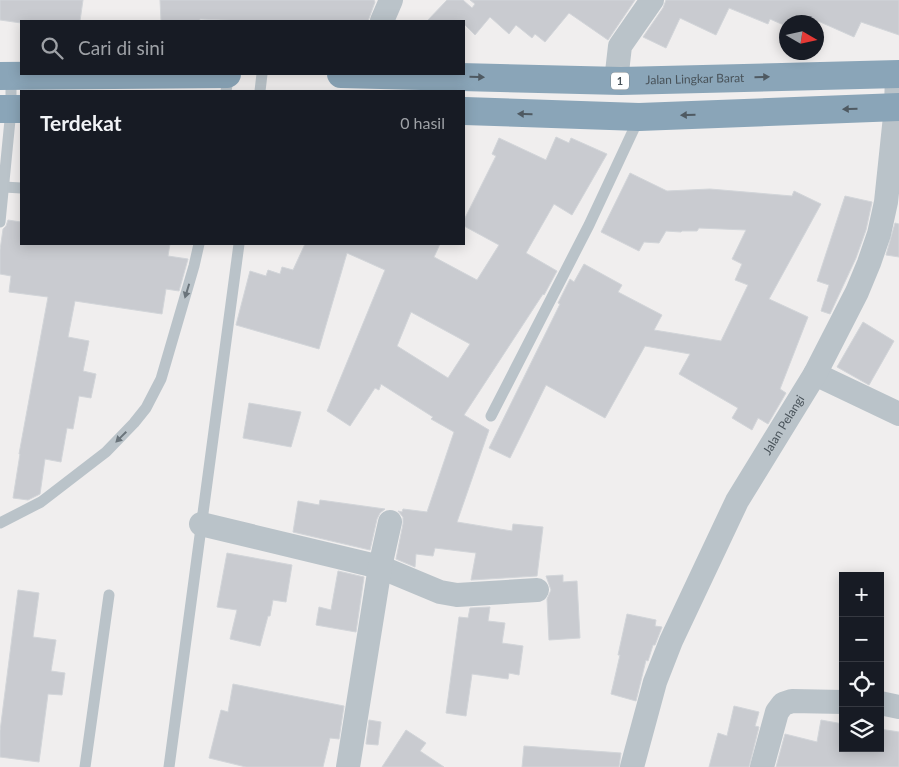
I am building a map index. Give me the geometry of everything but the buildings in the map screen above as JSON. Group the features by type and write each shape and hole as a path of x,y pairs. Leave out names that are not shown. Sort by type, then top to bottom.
{"highway":[{"name":"Jalan Lingkar Barat","path":"401,75 616,80 898,74"},
{"path":"6,76 117,75"},
{"path":"465,111 639,117 898,107"}],"street":[{"path":"382,20 392,0"},
{"path":"616,80 620,46 652,0"},
{"name":"Jalan Pelangi","path":"632,767 655,682 671,641 737,501 815,374 857,292 879,234 886,202 898,107 898,74"},
{"path":"815,374 899,414"},
{"path":"348,767 380,567 390,522"},
{"path":"201,524 380,567 440,592 457,595 537,590"},
{"path":"762,767 777,712 782,704 792,701 839,702"},
{"path":"884,704 899,707"}],"lane":[{"path":"226,90 228,75"},
{"path":"260,90 262,75"},
{"path":"0,222 11,109 6,76"},
{"path":"491,416 589,224 639,117"},
{"path":"4,187 20,188"},
{"path":"0,523 41,502 106,452 146,408 161,379 194,266 198,245"},
{"path":"169,767 239,245"},
{"path":"86,767 109,595"}]}
